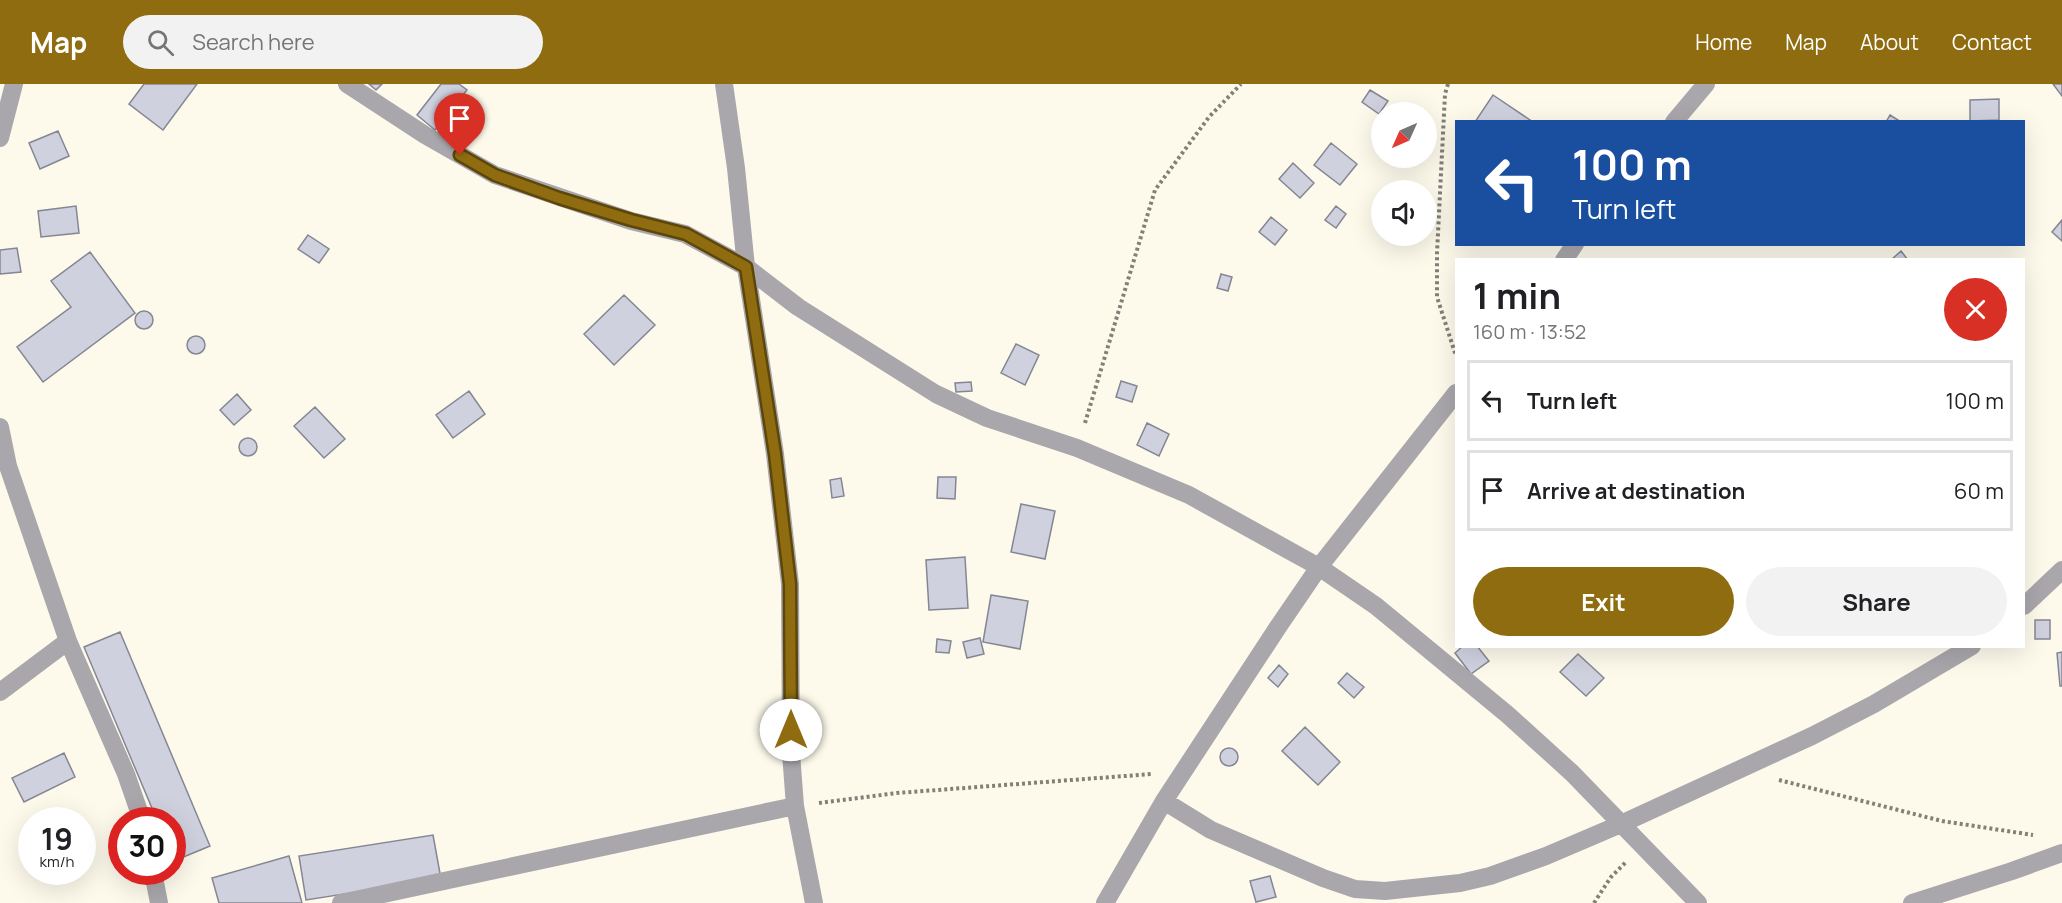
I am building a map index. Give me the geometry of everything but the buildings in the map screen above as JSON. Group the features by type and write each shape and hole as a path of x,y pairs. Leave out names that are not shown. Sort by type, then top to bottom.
{"street":[{"path":"0,138 14,84"},
{"path":"347,84 425,135 495,175 631,220 686,234 746,267 798,307 936,394 987,418 1077,448 1188,495 1319,567 1376,606 1449,665 1572,773 1698,903"},
{"path":"724,84 736,168 746,267 775,454 790,584 791,753 795,806 814,903"},
{"path":"1676,120 1706,84"},
{"path":"1105,903 1164,801 1319,567 1455,394"},
{"path":"0,427 8,466 68,640 126,774 137,807"},
{"path":"2025,605 2062,570"},
{"path":"0,692 68,640"},
{"path":"1164,801 1211,830 1312,874 1355,889 1385,891 1460,883 1491,876 1580,843 1812,736 1875,704 1969,648"},
{"path":"341,903 795,806"},
{"path":"1912,903 2012,872 2062,853"},
{"path":"156,885 159,903"}],"path":[{"path":"1077,448 1155,190 1209,117 1241,84"},
{"path":"1448,84 1445,94 1437,297 1455,353"},
{"path":"1738,770 1942,821 2040,836"},
{"path":"795,806 897,793 1183,772"},
{"path":"1594,903 1611,877 1643,845"}],"route":[{"path":"460,155 495,175 559,198 686,234 746,267 775,454 790,584 791,730"}]}
